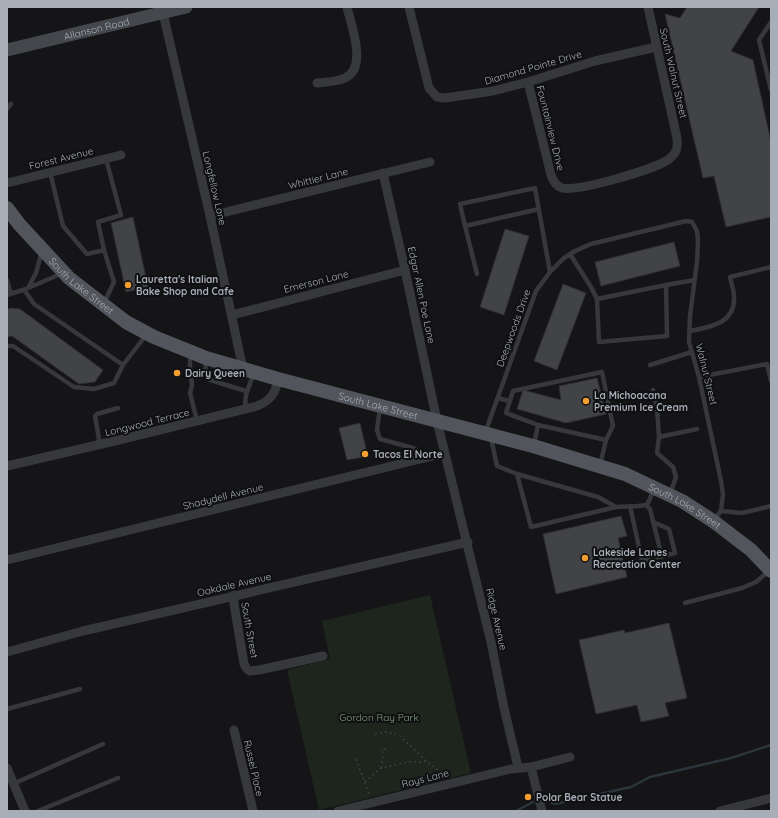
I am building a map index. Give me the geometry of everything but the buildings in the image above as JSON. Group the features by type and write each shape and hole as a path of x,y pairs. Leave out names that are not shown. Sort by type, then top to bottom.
{"main road":[{"name":"South Lake Street","path":"7,208 42,250 69,278 126,322 147,334 206,358 278,379 488,433 625,474 717,516 771,570"}],"street":[{"name":"Allanson Road","path":"7,50 186,7"},
{"path":"317,83 331,82 346,78 356,65 357,52 346,7"},
{"name":"Diamond Pointe Drive","path":"409,7 429,88 437,97 455,98 493,91 528,82 583,64 656,46"},
{"name":"South Walnut Street","path":"648,7 671,105 678,144"},
{"name":"Longfellow Lane","path":"164,13 232,315 248,370"},
{"name":"Fountainview Drive","path":"528,82 550,175 553,181 563,189 597,183 650,168 669,160 676,153 678,144"},
{"name":"Forest Avenue","path":"7,183 121,155"},
{"name":"Whittier Lane","path":"210,216 430,162"},
{"name":"Edgar Allen Poe Lane","path":"383,173 406,270 437,421"},
{"name":"Emerson Lane","path":"232,315 406,270"},
{"name":"Longwood Terrace","path":"7,466 246,409 264,403 271,397 276,388 278,379"},
{"name":"Ridge Avenue","path":"437,421 468,542 518,767"},
{"name":"Shadydell Avenue","path":"7,560 445,453"},
{"name":"Oakdale Avenue","path":"7,652 83,631 468,542"},
{"name":"South Street","path":"234,595 234,604 243,656 247,670 250,671 268,668 323,656"},
{"name":"Russel Place","path":"234,730 253,811"},
{"path":"518,767 531,767 570,757"},
{"name":"Rays Lane","path":"338,811 518,767"},
{"path":"531,767 542,811"},
{"path":"7,768 25,811"},
{"path":"720,811 771,798"}],"lane":[{"path":"771,22 759,40 771,90"},
{"path":"7,109 11,104"},
{"path":"104,305 114,282 104,250 98,222 121,215 106,159"},
{"path":"50,172 63,226 87,254 104,250"},
{"path":"477,274 460,204 535,188 550,272"},
{"path":"465,226 539,209"},
{"name":"Walnut Street","path":"676,223 686,221 692,222 697,231 698,241 690,316 689,342 700,377 722,481 722,494 717,516"},
{"name":"Deepwoods Drive","path":"488,433 498,398 536,291 550,272 570,254 591,244 676,223"},
{"path":"27,289 36,273 42,250"},
{"path":"570,254 597,299 599,342 667,336 666,285"},
{"path":"690,331 704,329 724,321 733,310 734,296 730,277 771,267"},
{"path":"7,280 9,294 27,289 64,272"},
{"path":"597,299 695,280"},
{"path":"27,289 34,304 123,365"},
{"path":"7,346 13,346 74,387 94,389 114,383 123,365 147,334"},
{"path":"190,352 192,385 190,393 197,421"},
{"path":"650,365 692,352"},
{"path":"206,358 205,375 210,380 246,391"},
{"path":"700,377 767,364 771,381"},
{"path":"246,409 244,401 246,391 250,384 248,370"},
{"path":"600,466 606,440 613,426 602,372 512,391 506,413 538,425 606,440"},
{"path":"653,390 657,408 659,437 657,453 673,467 676,477 670,495"},
{"path":"498,398 509,401"},
{"path":"380,406 376,430 380,439 414,448 418,451 422,458"},
{"path":"100,445 94,416 118,408"},
{"path":"533,446 538,425"},
{"path":"659,437 697,429"},
{"path":"488,433 497,466 517,474 598,497 616,507"},
{"path":"517,474 531,527 616,507 646,504 648,503 654,487"},
{"path":"646,504 650,509 662,557"},
{"path":"630,506 642,561 675,553 669,530 653,522"},
{"path":"717,516 742,513 771,506"},
{"path":"685,604 742,588 756,582 771,570"},
{"path":"7,709 80,689"},
{"path":"14,784 103,744"},
{"path":"38,811 118,778"}],"path":[{"path":"375,734 387,732 399,735 427,762 436,768 445,779 447,785"},
{"path":"381,768 383,757 382,750 386,749"},
{"path":"356,759 372,803"},
{"path":"365,782 381,768 409,762 427,762"}],"green space":[{"name":"Gordon Ray Park","path":"430,595 471,773 319,810 287,670 330,659 322,621"}],"waterway":[{"path":"545,800 555,804 631,787 650,777 731,758 771,745"},
{"path":"516,811 533,802"}],"place":[{"name":"Lauretta's Italian Bake Shop and Cafe","path":"128,285"},
{"name":"Dairy Queen","path":"177,373"},
{"name":"La Michoacana Premium Ice Cream","path":"586,401"},
{"name":"Tacos El Norte","path":"365,454"},
{"name":"Lakeside Lanes Recreation Center","path":"585,558"},
{"name":"Polar Bear Statue","path":"528,797"}]}
